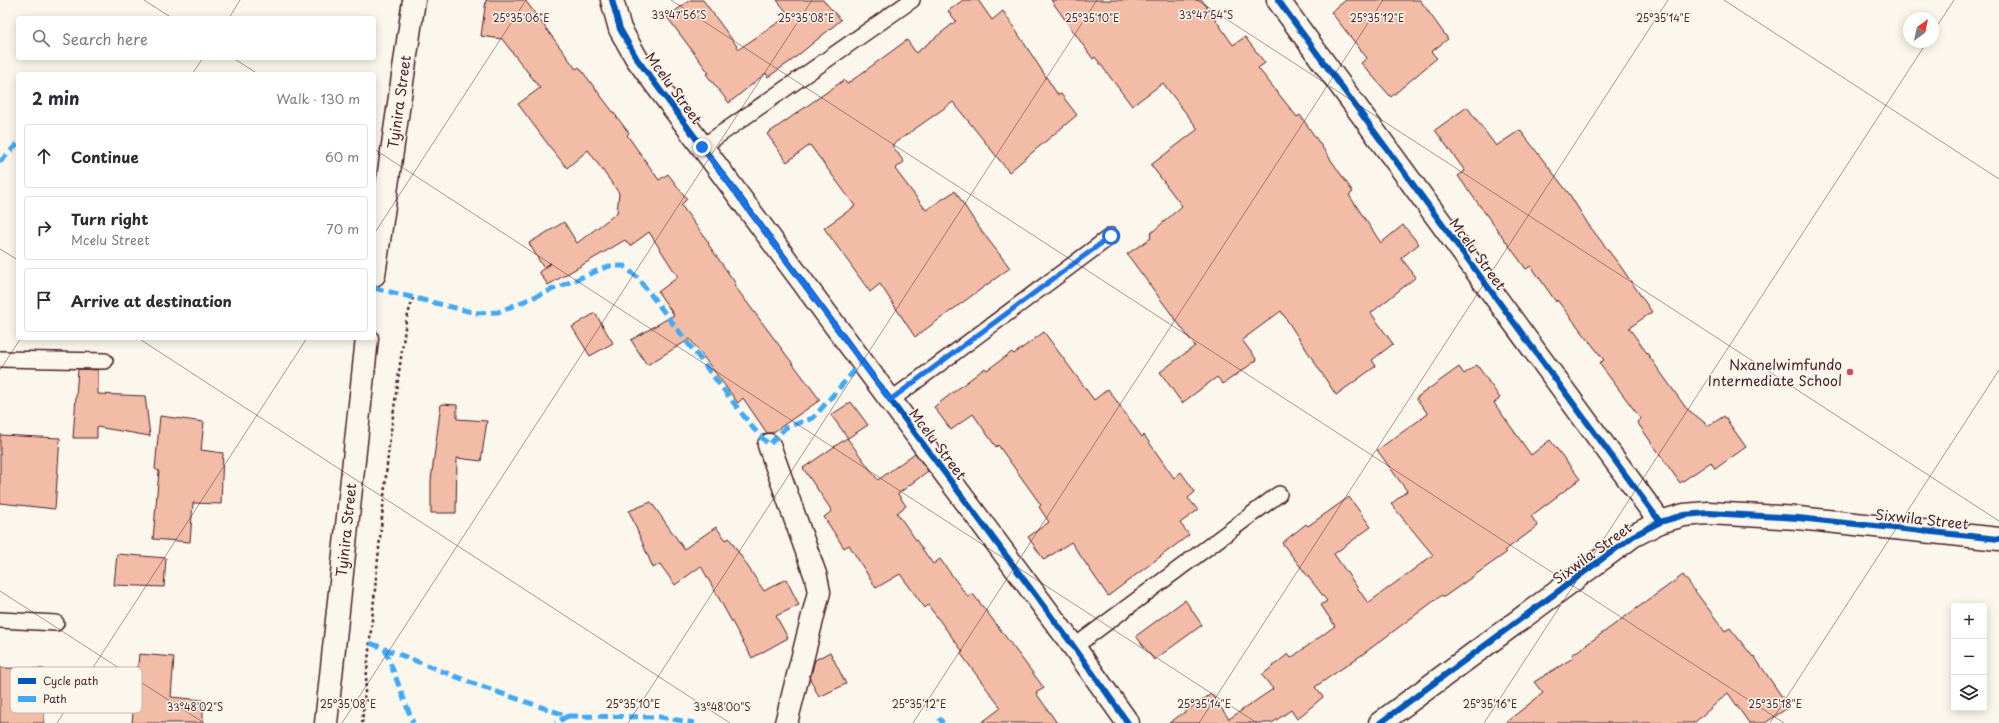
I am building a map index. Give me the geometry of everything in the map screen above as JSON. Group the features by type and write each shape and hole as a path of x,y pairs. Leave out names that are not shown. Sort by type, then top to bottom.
{"street":[{"name":"Tyinira Street","path":"376,261 414,0"},
{"name":"Mcelu Street","path":"612,0 620,29 637,59 1074,647 1128,723"},
{"name":"Mcelu Street","path":"1278,0 1660,522"},
{"name":"Tyinira Street","path":"326,723 367,340"},
{"path":"769,445 816,577 819,592 786,723"},
{"name":"Sixwila Street","path":"1380,723 1633,536 1660,522 1684,515 1708,513 1791,517 1999,539"}],"lane":[{"path":"702,147 912,0"},
{"path":"890,400 1111,236"},
{"path":"0,359 105,361"},
{"path":"1074,647 1279,494"},
{"path":"0,620 56,623"}],"path":[{"path":"362,723 389,445 406,321 413,298"}],"building":[{"path":"486,0 525,0 576,69 579,67 629,133 627,135 659,180 668,174 687,199 681,205 709,243 708,244 736,284 734,285 820,400 772,433 767,433 743,398 738,403 690,339 647,365 631,340 674,315 658,292 678,277 649,232 630,246 625,240 548,285 539,272 551,263 543,267 529,243 564,222 577,243 617,213 619,193 588,150 567,168 518,104 540,88 502,39 481,36"},
{"path":"690,0 703,0 739,49 789,15 777,0 823,0 841,20 791,61 768,77 766,73 729,103 706,74 709,73 667,17"},
{"path":"963,0 978,0 992,20 1003,11 1058,95 1061,94 1077,115 1009,172 953,102 892,145 904,162 895,169 926,210 955,191 977,225 1010,268 915,337 880,284 870,292 824,228 855,206 810,145 787,162 767,134 844,80 847,84 907,40 916,53 956,21 948,11"},
{"path":"1051,0 1202,0 1233,45 1245,37 1265,63 1258,68 1297,117 1300,115 1353,192 1349,195 1381,243 1403,225 1419,244 1401,258 1416,277 1371,313 1393,344 1372,360 1376,366 1336,395 1281,311 1242,340 1257,360 1223,384 1217,377 1182,403 1160,372 1195,346 1127,254 1151,238 1150,234 1182,206 1151,165 1198,129 1163,83 1132,106 1095,57 1093,59"},
{"path":"1346,0 1420,0 1448,39 1431,52 1437,58 1391,97 1361,63 1367,58 1331,12"},
{"path":"1467,107 1496,146 1520,130 1570,195 1588,224 1621,267 1652,312 1629,328 1686,408 1709,426 1724,416 1746,447 1715,469 1711,462 1680,483 1637,422 1641,419 1599,363 1604,360 1557,300 1556,302 1531,266 1526,269 1458,176 1465,171 1435,130"},
{"path":"595,313 613,343 590,356 572,327"},
{"path":"1044,332 1094,400 1108,389 1142,437 1144,435 1174,478 1181,472 1195,492 1188,498 1198,510 1180,523 1189,535 1108,596 1071,542 1044,560 1028,537 1049,522 1039,507 1041,505 998,445 996,447 973,414 951,430 934,407 985,368 987,370 1012,352 1014,354"},
{"path":"1477,365 1500,398 1494,403 1531,455 1550,440 1580,479 1531,516 1538,526 1504,551 1506,553 1444,597 1442,595 1363,654 1315,687 1323,697 1297,719 1291,710 1272,723 1169,723 1211,694 1229,719 1273,689 1262,675 1288,654 1291,658 1335,626 1321,605 1327,601 1282,543 1306,524 1308,526 1349,497 1371,527 1334,554 1368,603 1433,555 1391,504 1407,491 1377,450 1428,414 1416,398 1459,367 1464,374"},
{"path":"78,369 98,370 98,394 145,396 150,436 97,427 97,438 73,438"},
{"path":"851,402 868,425 848,438 831,415"},
{"path":"441,404 457,405 457,419 487,421 481,461 457,458 456,513 431,513 431,480"},
{"path":"160,416 204,422 201,450 223,453 221,504 193,503 190,542 153,539 159,471 155,469"},
{"path":"0,435 60,438 55,509 0,503"},
{"path":"847,438 878,480 915,453 928,471 898,494 906,506 897,513 933,564 940,559 968,597 973,594 990,616 1044,688 1036,693 1057,723 981,723 1001,708 961,654 963,652 928,605 925,608 900,574 876,588 849,545 844,548 824,517 832,511 803,468"},
{"path":"651,502 684,549 716,527 726,540 729,538 764,591 786,579 799,605 776,616 788,638 752,658 701,566 675,585 660,564 653,568 629,511"},
{"path":"117,554 166,558 164,587 114,585"},
{"path":"1683,575 1725,631 1730,628 1753,657 1754,656 1789,707 1765,723 1749,723 1728,693 1694,723 1505,723 1543,693 1534,682 1573,658 1572,655"},
{"path":"1185,600 1202,625 1154,660 1136,636"},
{"path":"830,652 846,684 819,697 810,679 815,660"},
{"path":"139,654 174,657 171,697 203,700 203,723 132,723 133,713 142,713 142,667 138,667"},
{"path":"0,668 10,668 10,713 44,713 44,723 0,723"}],"marked path":[{"path":"0,162 16,145"},
{"path":"376,288 476,313 498,312 609,266 624,266 638,278 753,428 769,445 785,428 813,418 862,362"},
{"path":"370,643 485,688 568,716 555,723"},
{"path":"385,649 413,723"},
{"path":"568,716 661,717 694,723"},
{"path":"939,718 943,723"}],"cycle path":[{"path":"612,0 620,29 637,59 1074,647 1128,723"},
{"path":"1278,0 1660,522"},
{"path":"1380,723 1633,536 1660,522 1684,515 1708,513 1798,518 1999,539"}],"place":[{"name":"Nxanelwimfundo Intermediate School","path":"1850,372"}],"route":[{"path":"702,147 890,400 1111,236"}]}
